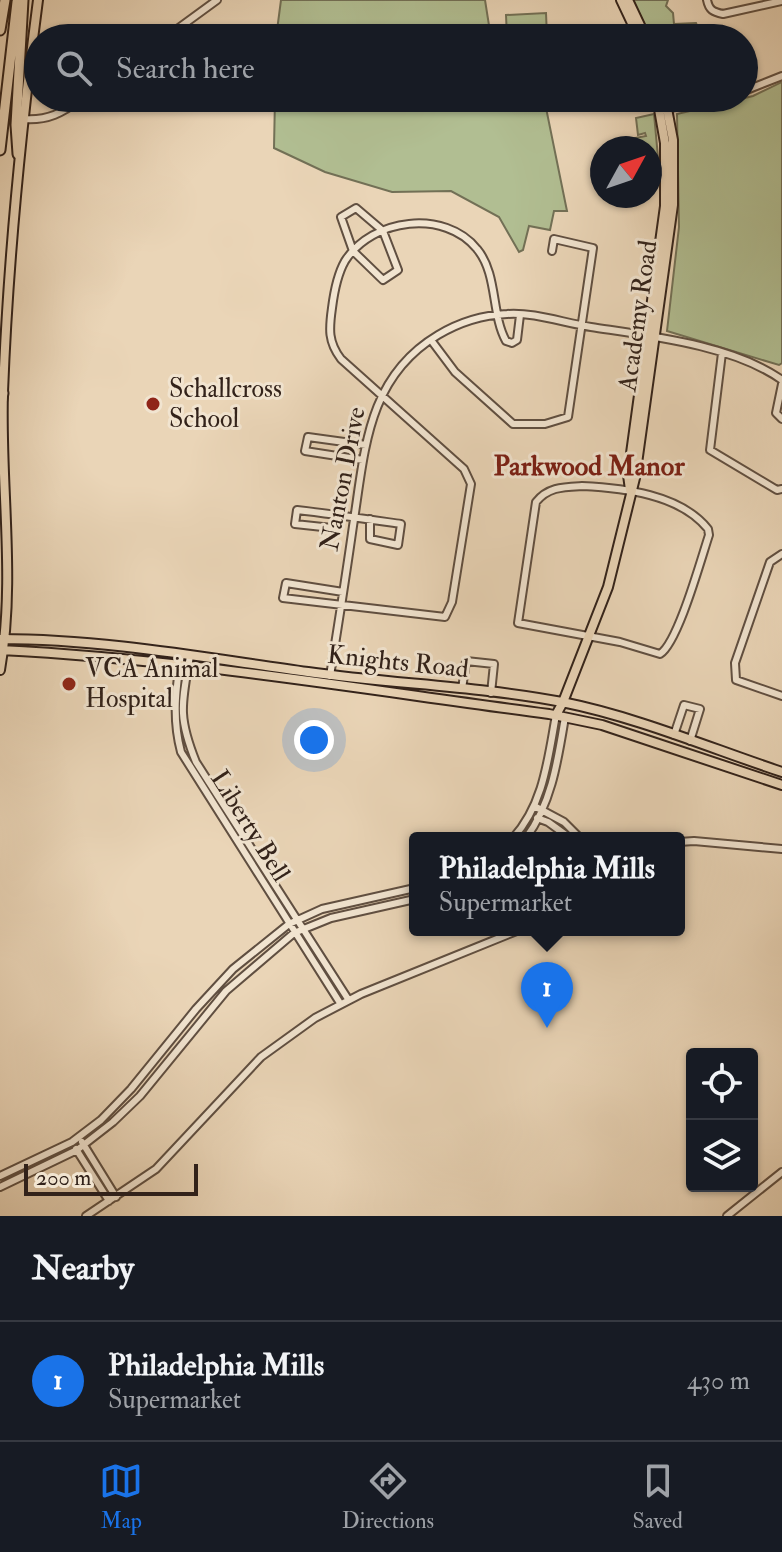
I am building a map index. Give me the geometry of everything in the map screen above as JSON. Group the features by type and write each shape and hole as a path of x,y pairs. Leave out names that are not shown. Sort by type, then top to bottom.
{"highway":[{"path":"0,30 5,0"},
{"path":"0,150 20,0"},
{"path":"18,154 20,0"},
{"path":"0,410 3,393"}],"main road":[{"path":"35,24 38,0"},
{"path":"621,0 632,24"},
{"path":"628,0 639,24"},
{"path":"0,670 8,577 3,393 18,154 24,111"},
{"name":"Academy Road","path":"563,702 616,562 635,478 665,206 664,112"},
{"name":"Knights Road","path":"3,639 69,640 330,676 563,702 782,772"},
{"name":"Knights Road","path":"2,650 68,653 184,666 560,716 602,725 782,785"},
{"path":"560,716 563,702"},
{"path":"686,753 690,741"}],"street":[{"path":"184,24 217,0"},
{"path":"707,0 714,13 723,14 782,1"},
{"path":"758,85 782,76"},
{"path":"23,119 45,119 63,112"},
{"path":"356,208 383,231 398,270 383,280 353,251 341,217 356,208"},
{"path":"343,592 286,583 283,598 445,617 452,602 471,484 469,476 334,350 328,336 333,301 338,276 353,251 383,231 401,225 434,224 463,235 486,262 503,339 512,343 517,340 520,315"},
{"path":"431,340 455,372 513,424 545,424 568,417 593,248 554,239 552,251"},
{"name":"Nanton Drive","path":"330,676 371,420 381,394 410,356 431,340 460,324 499,315 520,315 652,337 722,353 750,361 782,382"},
{"path":"722,353 710,450 777,490 781,489"},
{"path":"782,382 776,413 782,419"},
{"path":"363,460 305,451 308,437 366,445"},
{"path":"582,486 630,491 665,501 689,513 703,523 708,532 675,635 666,650 660,654 654,653 518,623 536,502 543,493 554,488 582,486"},
{"path":"339,515 332,528 295,524 297,510 339,515 370,519 401,524 398,545 370,539 370,519"},
{"path":"782,554 770,562 735,663 736,680 782,696"},
{"name":"Liberty Bell","path":"185,655 182,718 196,762 348,999"},
{"path":"462,689 466,661 494,664 491,693"},
{"name":"Liberty Bell","path":"184,666 174,702 175,730 181,752 340,1003"},
{"path":"674,735 684,705 700,709 690,741"},
{"path":"517,832 534,806 560,716"},
{"path":"530,832 539,819 553,782 560,716"},
{"path":"534,806 564,822 574,832"},
{"path":"529,816 548,822 562,832"},
{"path":"685,842 782,849"},
{"path":"0,1176 72,1142 116,1107 233,969 289,924 322,909 409,889"},
{"path":"0,1187 77,1150 113,1122 140,1096 226,991 294,933 331,918 409,900"},
{"path":"86,1216 156,1169 261,1057 287,1036 348,999 504,936"},
{"path":"80,1137 113,1199"},
{"path":"72,1142 113,1199"},
{"path":"727,1216 782,1172"}],"green space":[{"path":"281,0 485,0 489,24 278,24"},
{"path":"633,0 668,0 666,6 673,13 674,24 644,24"},
{"path":"546,13 546,24 506,24 506,15"},
{"path":"782,82 782,363 779,365 667,331 679,227 677,114 758,112 758,94"},
{"path":"275,112 547,112 567,211 554,211 550,230 529,226 523,250 519,252 499,217 451,191 392,192 325,172 274,148"},
{"path":"654,114 656,136 638,135 636,118"}],"place":[{"name":"Schallcross School","path":"153,404"},
{"name":"VCA Animal Hospital","path":"69,684"},
{"name":"Philadelphia Mills","path":"547,1028"}],"district":[{"name":"Parkwood Manor","path":"589,466"}]}
